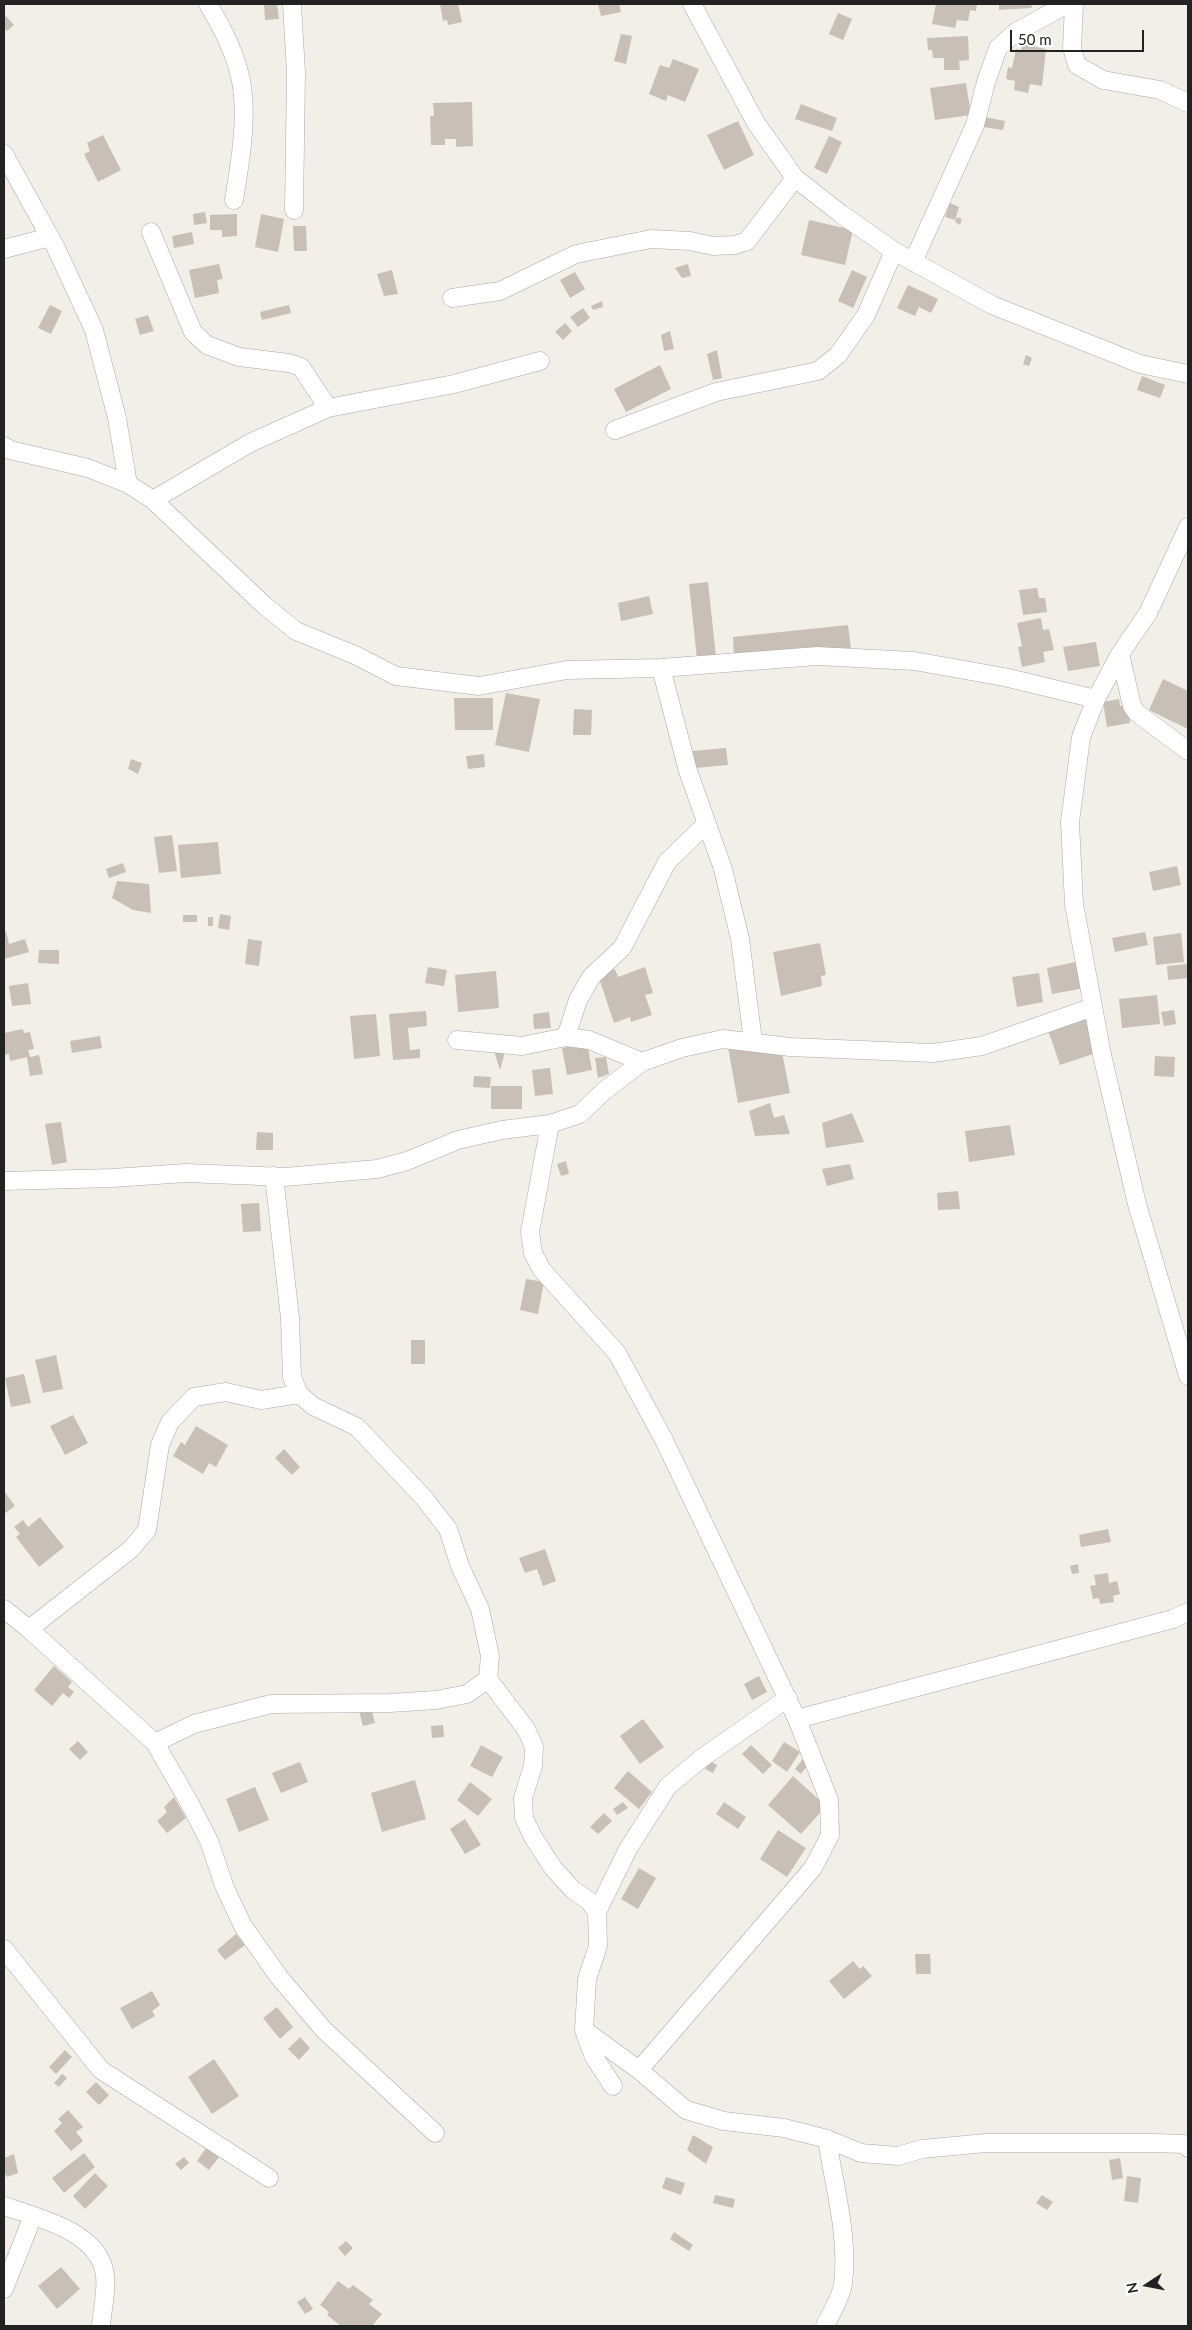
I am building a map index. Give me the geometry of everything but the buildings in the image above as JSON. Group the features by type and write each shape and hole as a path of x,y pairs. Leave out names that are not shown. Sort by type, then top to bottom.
{"street":[{"path":"208,4 222,27 241,82 243,140 234,200"},
{"path":"292,4 296,72 294,210"},
{"path":"692,4 756,123 795,178 841,214 894,251 992,305 1087,345 1140,364 1188,374"},
{"path":"913,262 975,125 986,82 998,48 1016,32 1067,4"},
{"path":"1074,4 1072,48 1077,65 1103,80 1160,90 1188,103"},
{"path":"4,154 50,237 94,330 117,418 128,484"},
{"path":"452,298 500,291 576,254 650,239 690,241 714,246 735,245 747,241 795,178"},
{"path":"151,232 194,332 208,345 238,357 290,363 302,367 328,408"},
{"path":"4,249 50,237"},
{"path":"615,430 716,392 818,371 838,355 866,315 894,251"},
{"path":"153,500 250,443 328,408 454,384 540,361"},
{"path":"4,446 10,450 88,468 128,484 153,500 264,605 296,631 355,655 396,676 479,686 567,670 661,668 817,656 914,661 1004,677 1096,699"},
{"path":"1188,527 1148,613 1120,654 1096,699 1081,737 1070,822 1074,904 1093,1007 1137,1204 1188,1376"},
{"path":"1120,654 1132,706 1137,713 1188,751"},
{"path":"661,668 688,771 723,869 740,939 753,1041"},
{"path":"566,1037 578,1000 591,977 622,948 667,862 706,824"},
{"path":"4,1181 112,1178 186,1173 274,1176 339,1174 377,1169 407,1161 458,1140 502,1130 550,1124 580,1114 604,1091 642,1062 682,1048 724,1039 753,1041 790,1047 933,1053 982,1046 1093,1007"},
{"path":"457,1040 522,1046 566,1037 589,1040 642,1062"},
{"path":"550,1124 530,1232 532,1253 542,1270 617,1353 664,1440 788,1698 829,1800 830,1835 813,1868 639,2070"},
{"path":"274,1176 290,1318 292,1377 299,1394 313,1406 357,1427 424,1498 448,1529 460,1566 480,1609 490,1656 488,1679 526,1729 534,1747 533,1766 523,1798 524,1818 552,1868 573,1890 589,1901 597,1912"},
{"path":"29,1629 131,1549 147,1530 160,1445 170,1422 194,1397 226,1392 261,1400 299,1394"},
{"path":"4,1609 29,1629 155,1743 209,1841 225,1888 243,1926 279,1977 324,2030 435,2133"},
{"path":"797,1719 1173,1619 1188,1612"},
{"path":"155,1743 194,1724 271,1704 390,1703 436,1700 467,1694 488,1679"},
{"path":"613,2086 594,2058 584,2030 587,1979 598,1946 597,1912 628,1849 668,1786 702,1758 788,1698"},
{"path":"4,1949 101,2070 269,2178"},
{"path":"584,2030 639,2070 686,2110 724,2121 784,2128 827,2139 862,2152 898,2156 922,2149 986,2143 1155,2143 1184,2144 1188,2148"},
{"path":"825,2326 843,2285 844,2261 844,2237 827,2139"},
{"path":"4,2206 66,2230 93,2246 105,2275 101,2326"},
{"path":"4,2289 33,2216"}]}
